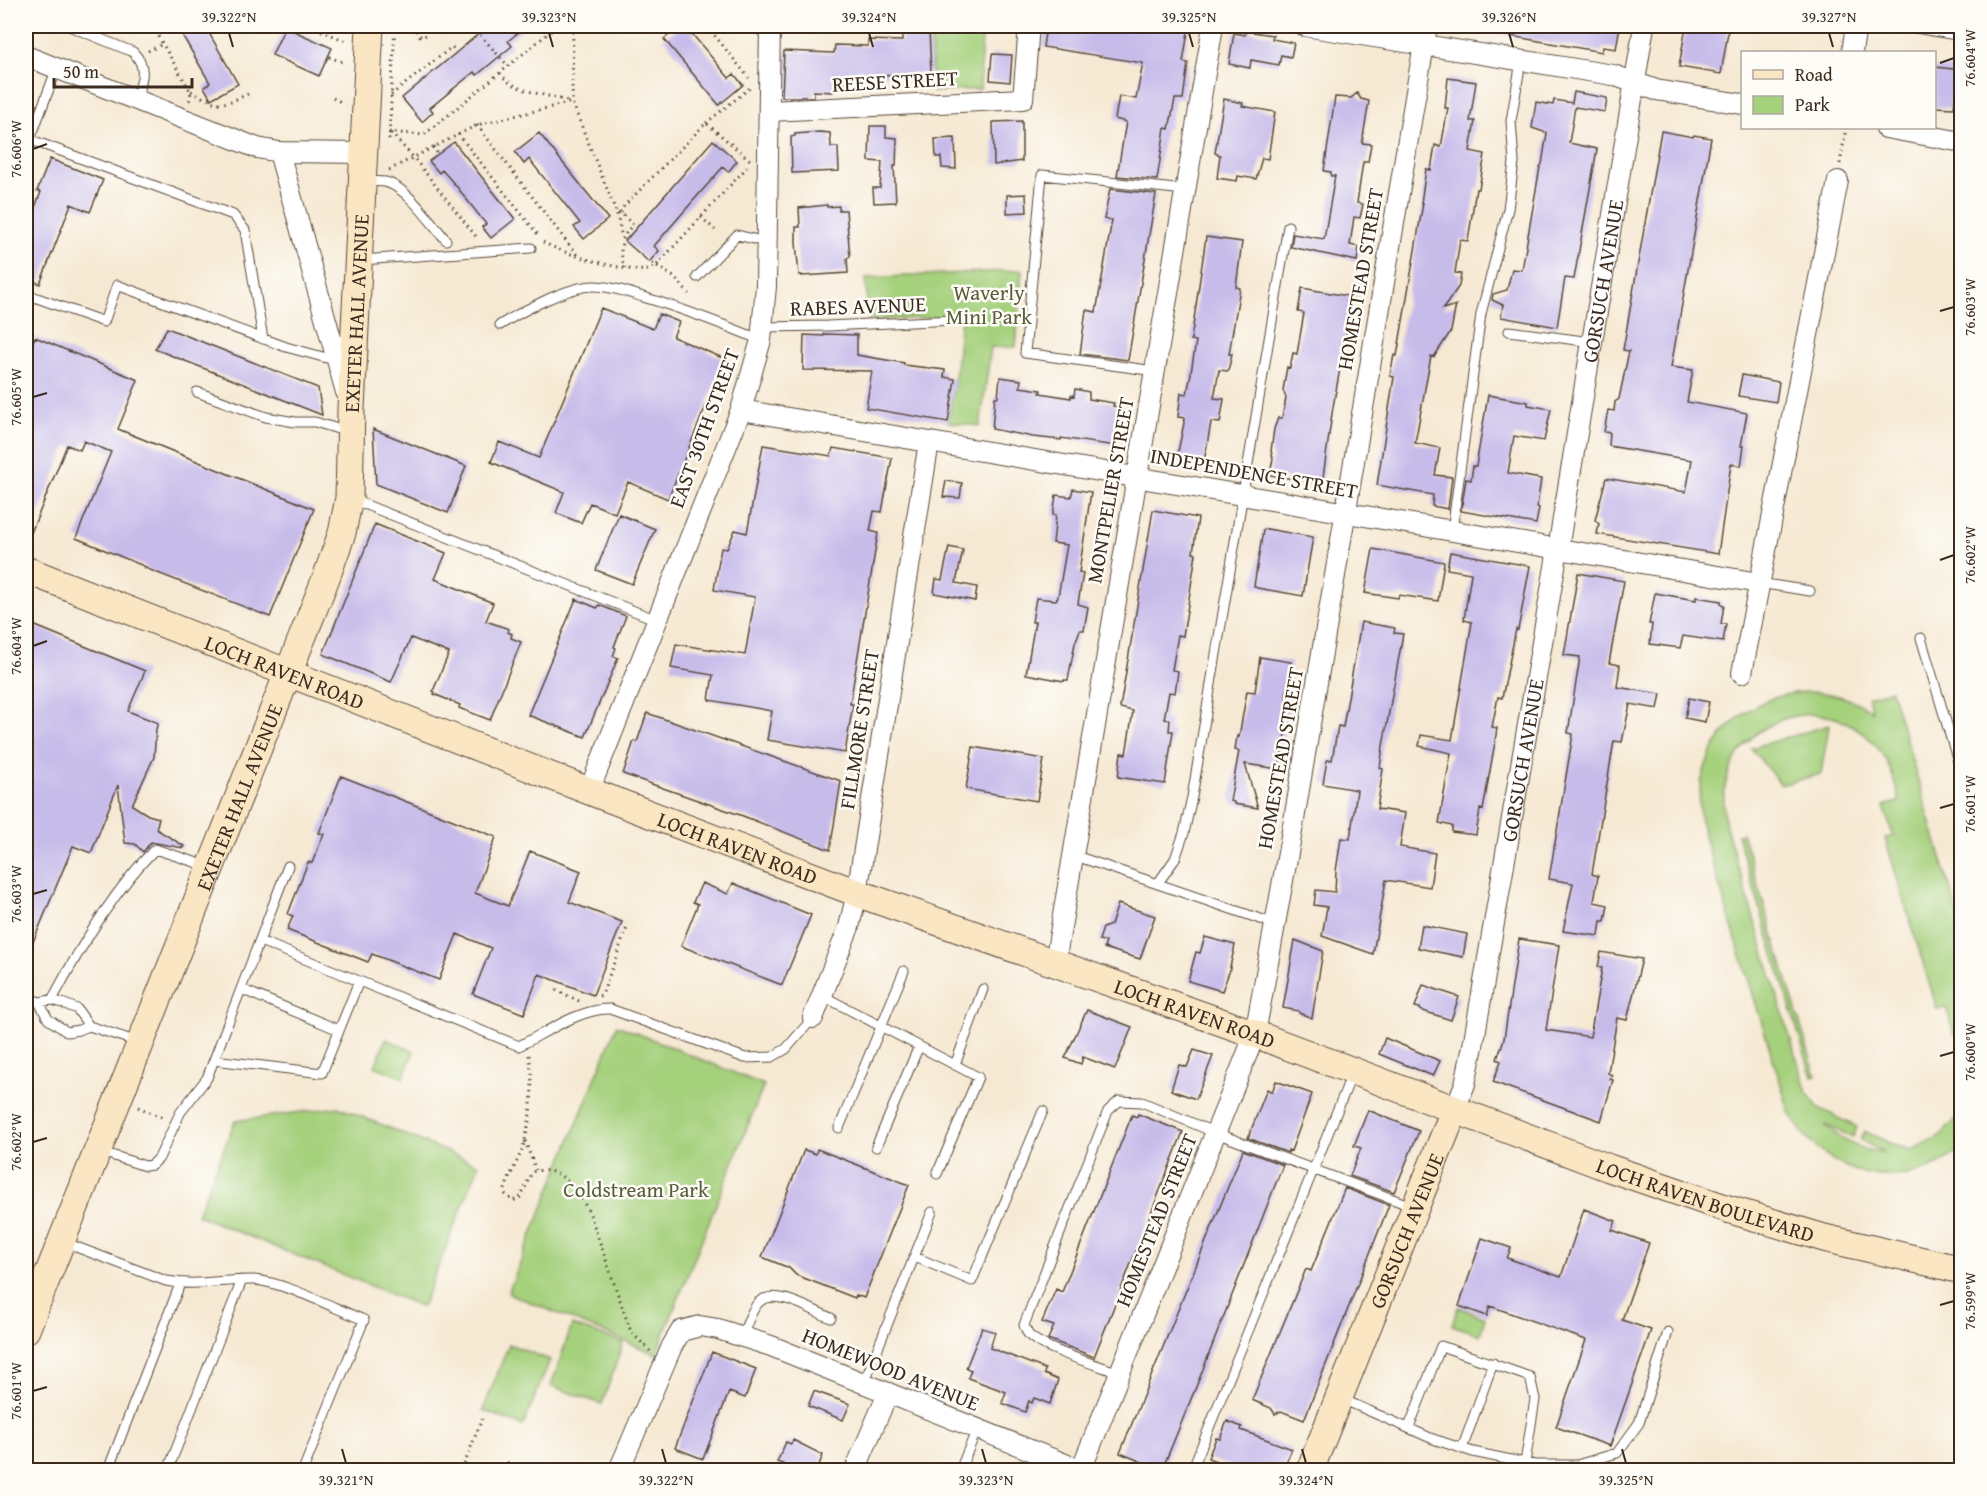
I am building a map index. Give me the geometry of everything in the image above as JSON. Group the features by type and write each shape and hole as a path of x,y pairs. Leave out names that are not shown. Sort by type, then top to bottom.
{"main road":[{"name":"EXETER HALL AVENUE","path":"26,1330 342,533 349,498 359,260 375,176 364,153 370,26"},
{"name":"LOCH RAVEN ROAD","path":"26,570 589,791 857,892 1255,1034 1454,1111"},
{"name":"GORSUCH AVENUE","path":"1311,1470 1454,1111"},
{"name":"LOCH RAVEN BOULEVARD","path":"1454,1111 1728,1209 1856,1246 1962,1270"}],"street":[{"name":"REESE STREET","path":"769,111 1023,99 1029,26"},
{"name":"MONTPELIER STREET","path":"1055,963 1213,26"},
{"path":"1305,26 1613,75 1656,90 1741,104"},
{"name":"HOMESTEAD STREET","path":"1080,1470 1255,1034 1276,924 1427,26"},
{"name":"GORSUCH AVENUE","path":"1454,1111 1465,1083 1473,1046 1644,26"},
{"path":"1852,51 1856,26"},
{"name":"EAST 30TH STREET","path":"589,791 741,410 762,333 766,286 769,111 764,28"},
{"path":"26,56 257,148 279,152 364,153"},
{"path":"1892,129 1962,141"},
{"path":"279,152 338,361 351,421"},
{"path":"1742,673 1838,181"},
{"name":"INDEPENDENCE STREET","path":"741,410 1759,583"},
{"name":"FILLMORE STREET","path":"813,1018 849,927 857,892 928,442"},
{"name":"HOMEWOOD AVENUE","path":"619,1470 660,1371 681,1331 700,1326 742,1336 1080,1470"},
{"path":"855,1470 888,1393"}],"lane":[{"path":"69,26 133,52 139,58 143,67 143,76 136,99"},
{"path":"1904,26 1962,36"},
{"path":"1452,531 1482,314 1508,209 1514,162 1512,121 1521,61"},
{"path":"26,150 28,138 57,68"},
{"path":"28,138 233,215 245,230 263,339"},
{"path":"1155,371 1025,353 1042,175 1185,190"},
{"path":"375,176 410,199 446,240"},
{"path":"1158,883 1175,859 1184,833 1288,226"},
{"path":"697,277 737,235 766,242"},
{"path":"359,260 531,248"},
{"path":"26,294 104,322 117,285 263,339 338,361"},
{"path":"500,325 525,309 568,292 592,286 621,290 762,333"},
{"name":"RABES AVENUE","path":"762,333 827,326 954,320"},
{"path":"1509,331 1592,342"},
{"path":"197,392 266,417 295,422 351,421"},
{"path":"349,498 657,620"},
{"path":"1759,583 1810,591"},
{"path":"1921,638 1959,755 1962,775"},
{"path":"52,1000 67,972 106,912 137,867 155,849 210,867"},
{"path":"1073,855 1276,924"},
{"path":"97,1150 145,1166 152,1165 159,1158 180,1113 207,1078 288,866"},
{"path":"260,940 519,1046 588,1012 610,1009 745,1058 758,1059 772,1057 786,1049 813,1018"},
{"path":"838,1128 904,971"},
{"path":"214,1060 322,1073 359,981"},
{"path":"955,1065 983,988"},
{"path":"241,989 339,1030"},
{"path":"26,996 39,1002 52,1000 77,1009 89,1026 140,1043"},
{"path":"823,996 978,1077 937,1174"},
{"path":"39,1002 48,1019 67,1032 89,1026"},
{"path":"876,1147 919,1046"},
{"path":"1192,1470 1353,1072"},
{"path":"1120,1373 1048,1346 1031,1337 1024,1325 1108,1111 1119,1101 1142,1102 1216,1133 1416,1207"},
{"path":"915,1257 972,1281 1043,1111"},
{"path":"864,1383 932,1212"},
{"path":"61,1241 166,1281 180,1284 242,1280 271,1282 363,1320 303,1470"},
{"path":"168,1470 242,1280"},
{"path":"108,1470 180,1284"},
{"path":"742,1336 758,1303 767,1297 779,1296 831,1318"},
{"path":"1340,1398 1433,1439 1462,1449 1525,1463 1577,1465 1617,1453 1639,1423 1668,1332"},
{"path":"1409,1427 1441,1346 1530,1377 1535,1399 1525,1463"},
{"path":"1462,1449 1493,1363"},
{"path":"960,1470 977,1429"}],"path":[{"path":"152,26 189,90 189,102"},
{"path":"310,26 346,41"},
{"path":"412,26 421,37 437,26"},
{"path":"472,26 508,66"},
{"path":"482,244 413,157 389,132 424,135 557,26"},
{"path":"573,26 572,102 619,213 621,253 625,268"},
{"path":"619,213 706,123 755,84 707,26"},
{"path":"147,52 163,44"},
{"path":"392,95 452,47 455,50"},
{"path":"329,57 345,63"},
{"path":"500,73 507,82 516,86 572,102"},
{"path":"189,90 222,104 248,94"},
{"path":"333,98 343,103"},
{"path":"375,176 477,125 572,102"},
{"path":"540,241 563,252 625,268 647,270 656,266 752,162 706,123"},
{"path":"477,125 578,256"},
{"path":"1844,142 1846,129"},
{"path":"458,134 546,244"},
{"path":"434,147 437,153"},
{"path":"619,213 633,225 622,238"},
{"path":"701,218 715,230"},
{"path":"652,263 674,277 689,294"},
{"path":"593,999 602,994 628,925"},
{"path":"556,990 583,1003 572,1008"},
{"path":"528,1053 532,1071 532,1098 525,1141 504,1193 513,1201 521,1197 532,1172 537,1171 551,1172 571,1183 584,1202 631,1332 654,1355"},
{"path":"133,1105 164,1118"},
{"path":"525,1141 537,1171"},
{"path":"462,1470 482,1419"},
{"path":"507,1462 512,1470"}],"green space":[{"path":"931,26 982,26 980,89 932,92"},
{"name":"Waverly Mini Park","path":"1022,270 1016,347 991,347 980,426 948,422 961,317 868,320 866,278"},
{"path":"1891,690 1961,924 1961,1031 1954,1034 1946,1007 1937,1009 1885,838 1893,836 1884,806 1900,801 1893,777 1882,754 1859,730 1831,717 1803,715 1776,722 1752,738 1734,762 1724,792 1726,827 1807,1093 1819,1108 1857,1127 1853,1137 1825,1125 1859,1147 1883,1152 1860,1140 1864,1131 1894,1145 1912,1150 1941,1135 1961,1114 1961,1149 1939,1164 1915,1173 1891,1176 1867,1174 1844,1166 1823,1153 1805,1136 1790,1114 1704,836 1699,799 1706,765 1721,737 1744,714 1772,699 1804,692 1838,696 1872,711 1868,697"},
{"path":"1829,725 1821,774 1781,785 1751,748"},
{"path":"1742,833 1816,1076 1812,1077 1737,834"},
{"name":"Coldstream Park","path":"617,1025 764,1085 656,1354 508,1293"},
{"path":"386,1039 414,1051 403,1078 375,1066"},
{"path":"338,1107 479,1165 422,1307 197,1215 235,1121"},
{"path":"1458,1307 1485,1318 1480,1335 1452,1325"},
{"path":"572,1325 623,1343 602,1404 551,1386"},
{"path":"509,1344 550,1360 523,1426 483,1410"}],"building":[{"path":"177,26 205,26 238,84 211,99 204,87 210,83"},
{"path":"488,26 526,26 508,41 512,46 477,75 474,72 430,108 433,112 422,122 402,98"},
{"path":"680,26 703,26 692,34 729,78 734,74 743,85 719,105 664,39"},
{"path":"1046,26 1189,26 1183,62 1188,63 1183,99 1175,99 1169,129 1165,128 1157,180 1117,176 1126,122 1115,119 1119,96 1136,99 1143,63 1043,47"},
{"path":"1494,26 1620,26 1616,49 1603,47 1602,52 1493,33"},
{"path":"1686,26 1729,26 1721,74 1679,67"},
{"path":"285,27 332,48 319,76 272,55"},
{"path":"929,30 931,73 880,75 880,85 845,84 845,88 833,87 833,92 814,91 814,97 782,97 784,51 834,53 835,45 868,46 868,40 902,41 902,31"},
{"path":"1246,31 1273,35 1272,39 1294,43 1291,57 1281,55 1279,65 1251,60 1250,68 1229,64 1234,33 1245,35"},
{"path":"992,54 1012,55 1010,82 990,80"},
{"path":"1936,67 1962,70 1962,102 1955,100 1954,108 1936,107"},
{"path":"1448,78 1476,82 1470,121 1475,121 1470,151 1485,154 1479,189 1476,189 1468,241 1460,240 1455,273 1461,274 1459,286 1443,309 1456,305 1451,331 1434,357 1431,356 1415,443 1440,448 1435,475 1452,477 1448,509 1432,506 1433,495 1377,485 1394,377 1390,376 1394,355 1397,356 1423,203 1421,203 1426,169 1431,170 1435,145 1441,147 1448,108 1445,108"},
{"path":"1574,92 1607,98 1605,112 1575,107 1569,143 1597,149 1574,279 1565,278 1557,327 1501,317 1503,305 1492,300 1493,294 1507,290 1512,269 1522,270 1542,164 1547,133 1532,128 1536,102 1553,105 1554,100 1572,103"},
{"path":"1357,93 1361,99 1369,101 1362,143 1371,144 1368,162 1363,162 1357,203 1363,204 1360,218 1354,217 1350,245 1359,247 1357,261 1291,247 1293,234 1324,239 1335,176 1331,176 1331,172 1324,171 1335,97 1351,98"},
{"path":"1224,99 1243,103 1242,106 1275,112 1268,159 1262,158 1256,179 1238,176 1237,181 1217,178 1220,155 1215,153"},
{"path":"1022,121 1022,161 994,165 993,122"},
{"path":"870,126 886,126 886,137 897,138 896,166 894,166 896,202 874,203 873,188 880,188 882,162 869,161"},
{"path":"1661,131 1711,138 1671,367 1693,370 1687,402 1747,413 1741,446 1744,446 1741,466 1731,464 1718,554 1597,534 1599,524 1595,520 1606,478 1686,492 1692,460 1609,446 1610,433 1604,432 1608,410 1614,411 1615,402 1619,399 1629,351 1623,350"},
{"path":"539,133 608,219 584,239 574,227 580,223 529,159 524,164 515,152"},
{"path":"830,133 831,147 838,147 839,171 792,173 791,137 795,134"},
{"path":"955,138 956,169 942,168 941,157 936,157 935,139"},
{"path":"713,140 737,161 728,172 723,167 693,201 654,246 659,251 649,262 625,241"},
{"path":"454,142 515,219 491,238 482,227 486,224 457,187 442,170 439,173 429,161"},
{"path":"50,159 103,180 90,212 71,204 40,284 26,278 26,230 41,192 37,191"},
{"path":"1110,189 1156,194 1128,360 1080,354 1086,310 1096,312 1098,301 1112,220 1104,219"},
{"path":"1026,194 1027,212 1007,213 1007,195"},
{"path":"827,205 827,207 839,206 839,210 846,210 850,257 847,258 848,273 799,275 796,227 800,227 799,208"},
{"path":"1206,237 1242,242 1236,287 1240,288 1229,354 1232,354 1228,371 1219,370 1214,398 1224,399 1220,423 1211,422 1204,462 1177,457 1185,418 1178,417 1181,393 1187,394 1190,379 1196,341 1191,340"},
{"path":"1302,288 1353,297 1322,484 1270,475 1274,429 1278,418 1282,418 1286,398 1283,390 1287,367 1290,368 1293,353 1297,354 1304,313 1298,312"},
{"path":"601,308 653,329 659,314 679,322 673,337 725,359 668,499 628,482 615,513 590,503 581,523 556,513 564,492 491,462 499,442 539,458"},
{"path":"167,328 318,388 322,415 155,349"},
{"path":"824,334 857,335 857,355 904,363 904,365 945,370 944,377 955,379 948,422 866,408 872,371 803,370 804,335 824,336"},
{"path":"35,337 138,380 118,429 314,509 270,617 76,538 111,452 84,441 80,450 67,445 26,545 26,359"},
{"path":"1742,375 1779,382 1776,402 1738,396"},
{"path":"1000,377 1021,380 1020,387 1041,390 1040,393 1071,398 1071,395 1074,396 1075,389 1089,392 1089,399 1114,403 1113,406 1122,408 1116,446 1061,438 1061,440 1033,437 992,429 995,397 998,397"},
{"path":"1488,395 1528,402 1528,405 1551,409 1544,441 1514,436 1508,473 1541,479 1536,524 1461,511 1466,479 1471,480 1473,466 1476,466"},
{"path":"373,429 466,466 448,513 376,484"},
{"path":"763,445 831,456 833,448 892,458 882,512 874,511 870,531 878,533 850,704 853,704 845,753 767,740 772,711 709,700 713,675 671,668 676,644 745,655 755,597 714,590 721,548 727,549 735,530 747,533"},
{"path":"946,481 962,483 960,498 943,497"},
{"path":"1073,489 1091,492 1079,572 1083,573 1078,604 1088,607 1084,630 1080,630 1075,643 1068,680 1064,681 1026,674 1035,622 1032,622 1036,598 1056,600 1058,597 1067,545 1053,543 1056,495 1071,497"},
{"path":"1153,510 1198,518 1193,553 1196,554 1183,636 1178,635 1172,670 1178,671 1175,693 1169,692 1164,719 1170,720 1169,731 1173,731 1165,784 1118,777 1121,753 1126,754 1133,711 1120,708"},
{"path":"619,514 655,529 632,584 596,570"},
{"path":"375,524 446,553 435,579 493,603 486,621 509,629 508,632 512,634 511,638 521,642 490,720 459,708 460,705 434,694 433,691 449,653 411,638 391,682 323,654"},
{"path":"1263,530 1313,537 1303,596 1254,586"},
{"path":"949,547 963,550 956,583 977,587 975,601 934,593 936,579 942,580"},
{"path":"1373,549 1444,562 1438,601 1365,593"},
{"path":"1450,552 1530,566 1502,698 1498,697 1492,727 1497,728 1494,748 1476,835 1452,832 1452,826 1439,823 1451,753 1419,746 1421,735 1452,740 1472,622 1464,620 1471,573 1447,569"},
{"path":"1578,573 1624,581 1609,663 1620,665 1617,687 1661,694 1658,709 1630,704 1622,742 1614,741 1592,874 1598,876 1594,902 1608,905 1605,921 1601,921 1599,936 1563,931 1573,883 1549,879 1573,734 1568,733 1580,657 1564,655"},
{"path":"1655,593 1696,600 1696,597 1721,601 1724,605 1721,624 1726,624 1723,642 1683,636 1680,648 1650,644 1652,624 1649,624"},
{"path":"576,599 626,616 614,647 616,648 613,656 618,658 585,737 528,715"},
{"path":"26,622 145,671 128,711 158,723 154,757 132,805 148,815 159,818 156,829 184,846 183,848 151,842 143,852 135,844 125,843 118,785 91,853 73,846 26,959"},
{"path":"1361,622 1395,628 1394,633 1403,634 1383,746 1380,768 1383,769 1377,809 1405,813 1400,847 1435,853 1430,887 1386,880 1373,954 1322,936 1327,907 1314,905 1316,890 1335,892 1341,838 1350,839 1357,790 1323,784 1327,760 1332,760 1338,726 1343,727"},
{"path":"1260,657 1291,662 1286,697 1291,698 1279,769 1245,764 1258,808 1234,804 1230,801 1239,751 1235,750 1237,736 1239,737 1247,691 1255,692"},
{"path":"1689,698 1709,702 1705,722 1685,718"},
{"path":"647,713 841,781 830,850 743,816 623,774 634,741 637,742"},
{"path":"973,747 1044,759 1037,801 966,789"},
{"path":"341,776 496,837 475,893 508,906 530,851 581,871 569,902 622,922 593,995 539,974 524,1014 473,994 491,948 457,934 439,980 372,954 368,962 287,930 293,916 288,914 308,862 312,863 324,834 319,833"},
{"path":"702,883 728,894 733,883 811,915 782,985 681,946 698,904 693,902"},
{"path":"1118,904 1155,916 1140,959 1104,948 1106,942 1099,940 1103,928 1111,925"},
{"path":"1422,925 1467,934 1463,957 1418,948"},
{"path":"1205,937 1235,945 1231,967 1222,991 1188,981 1196,952 1200,953"},
{"path":"1519,939 1559,945 1546,1030 1590,1037 1602,968 1598,967 1601,952 1642,959 1627,1020 1617,1018 1608,1073 1612,1075 1610,1079 1613,1080 1601,1121 1493,1082 1501,1061 1497,1059 1504,1039"},
{"path":"1295,940 1323,951 1312,1018 1299,1011 1283,1008"},
{"path":"1423,985 1459,997 1451,1020 1415,1007"},
{"path":"1087,1010 1132,1027 1115,1069 1083,1057 1081,1064 1065,1058"},
{"path":"1385,1038 1440,1061 1433,1076 1379,1054"},
{"path":"1194,1050 1213,1056 1196,1099 1171,1090 1179,1065 1187,1067"},
{"path":"1276,1081 1312,1094 1291,1151 1288,1150 1288,1153 1248,1138 1267,1089 1272,1092"},
{"path":"1368,1110 1419,1131 1394,1192 1350,1176 1361,1148 1354,1146"},
{"path":"1138,1114 1183,1132 1094,1357 1048,1339 1054,1326 1042,1322 1056,1289 1062,1292 1132,1115 1137,1117"},
{"path":"817,1149 909,1185 864,1298 856,1295 855,1298 796,1275 789,1268 762,1257 804,1150 816,1154"},
{"path":"1243,1150 1283,1165 1162,1470 1120,1453"},
{"path":"1345,1188 1389,1205 1304,1420 1281,1411 1275,1414 1271,1408 1252,1400 1306,1269 1311,1271"},
{"path":"1584,1209 1616,1221 1612,1230 1649,1243 1622,1320 1651,1330 1610,1446 1556,1427 1586,1340 1490,1306 1487,1316 1459,1306 1482,1238 1511,1248 1507,1258 1561,1277"},
{"path":"982,1328 995,1332 990,1348 1045,1369 1044,1374 1058,1380 1050,1404 1034,1398 1032,1403 1029,1401 1025,1412 1002,1403 1006,1392 968,1378 971,1370 966,1368"},
{"path":"712,1352 756,1369 745,1398 729,1392 703,1459 675,1448"},
{"path":"814,1391 850,1404 843,1420 808,1406"},
{"path":"1227,1421 1242,1427 1241,1430 1292,1449 1283,1470 1240,1470 1208,1458 1216,1438 1220,1439"},
{"path":"793,1440 823,1455 817,1470 781,1470 783,1464 777,1462 786,1442 791,1444"}]}
